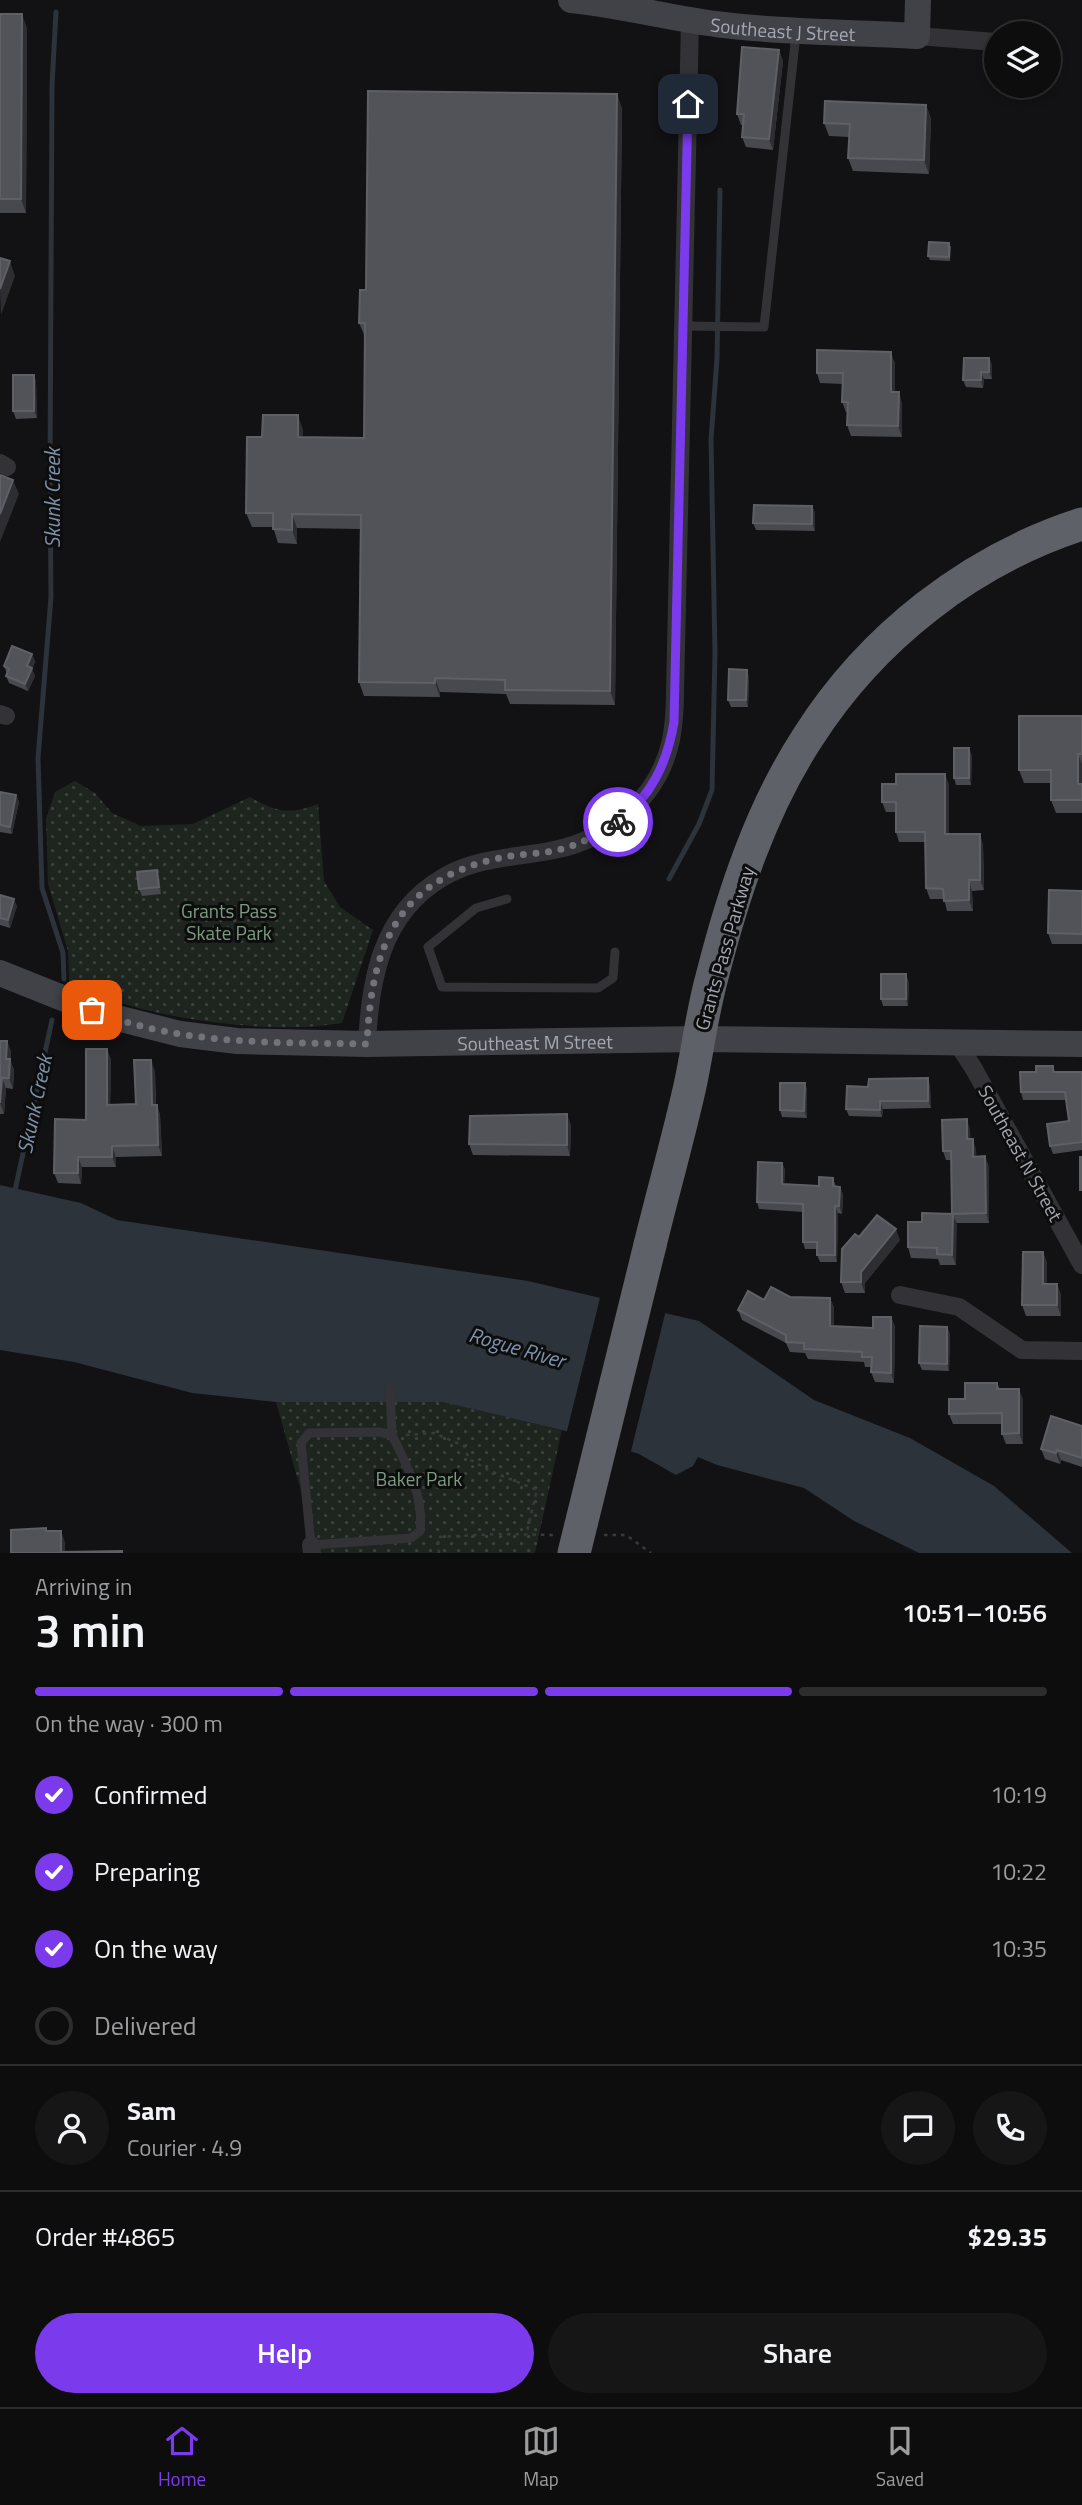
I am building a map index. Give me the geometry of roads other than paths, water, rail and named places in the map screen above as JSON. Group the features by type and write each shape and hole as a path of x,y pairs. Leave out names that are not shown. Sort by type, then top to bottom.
{"highway":[{"name":"Grants Pass Parkway","path":"579,1541 690,1084 718,956 755,843 789,769 827,707 858,670 892,636 956,586 1028,545 1082,524"}],"street":[{"name":"Southeast J Street","path":"571,0 728,26 984,41"},
{"path":"917,36 918,0"},
{"path":"367,1044 369,1003 379,956 399,919 416,898 443,877 460,869 499,858 581,843 619,821 647,794 657,778 671,743 674,722 690,21"},
{"name":"Southeast M Street","path":"0,973 104,1015 180,1034 237,1041 367,1044 698,1039 1082,1044"},
{"name":"Southeast N Street","path":"957,1043 1082,1265"},
{"path":"901,1295 959,1307 1022,1350 1082,1351"}],"lane":[{"path":"683,326 764,327 797,29"},
{"path":"507,899 476,908 428,947 442,987 598,988 614,978 615,952"},
{"path":"390,1389 392,1435 418,1488 422,1518 420,1531 411,1538 312,1549 301,1443 309,1433 379,1432 392,1435"}],"water":[{"name":"Rogue River","path":"0,1185 81,1203 117,1220 528,1281 699,1321 814,1400 910,1438 994,1486 1072,1553 919,1553 854,1521 804,1488 717,1465 698,1457 693,1466 676,1475 639,1454 562,1430 442,1402 276,1402 192,1393 74,1362 0,1350"}],"waterway":[{"name":"Skunk Creek","path":"56,12 52,85 51,597 38,758 42,888 63,953 64,979"},
{"path":"669,879 699,824 712,790 715,653 711,439 717,359 720,190"},
{"name":"Skunk Creek","path":"14,1195 52,1020"}],"park label":[{"name":"Grants Pass Skate Park","path":"229,921"},
{"name":"Baker Park","path":"419,1478"}]}
